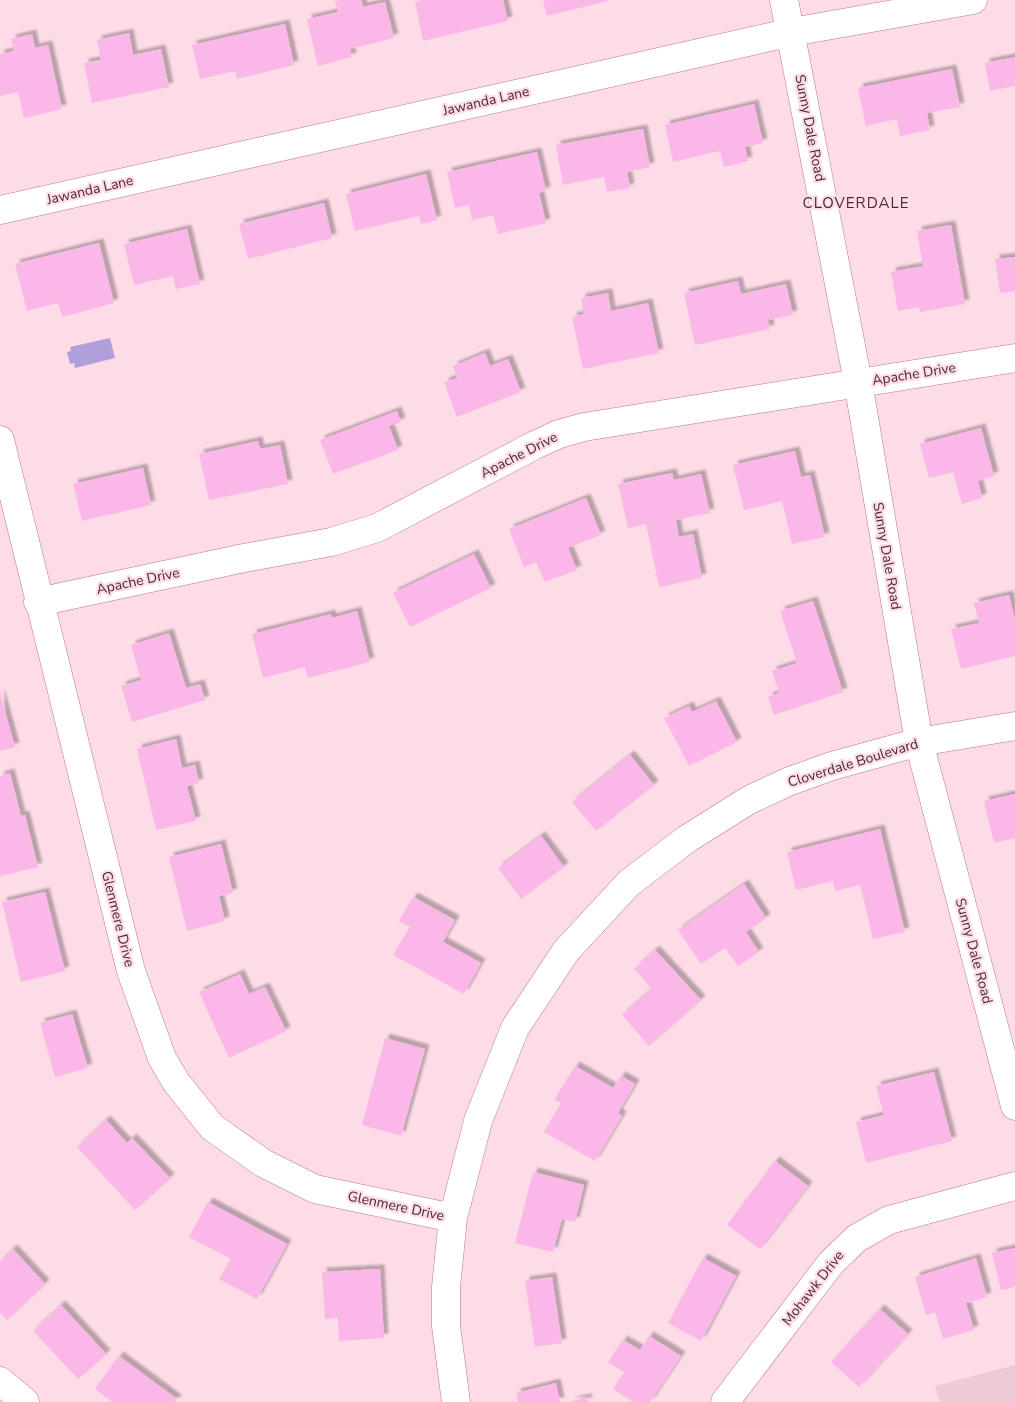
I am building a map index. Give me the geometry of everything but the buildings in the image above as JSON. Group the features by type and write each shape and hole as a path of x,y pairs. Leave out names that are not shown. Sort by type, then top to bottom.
{"street":[{"name":"Sunny Dale Road","path":"784,0 792,32 858,382 919,742 1015,1106"},
{"name":"Jawanda Lane","path":"0,210 792,32 973,0"},
{"name":"Apache Drive","path":"38,602 244,558 331,542 377,528 535,445 567,432 858,382 1015,358"},
{"name":"Glenmere Drive","path":"0,440 38,602 131,971 162,1058 176,1082 212,1127 263,1163 315,1189 453,1218"},
{"name":"Cloverdale Boulevard","path":"456,1402 446,1326 446,1287 453,1218 478,1121 515,1028 566,951 629,883 687,839 749,800 790,781 824,769 919,742 1015,726"},
{"name":"Mohawk Drive","path":"725,1402 830,1263 857,1238 889,1220 1015,1186"},
{"path":"0,1381 25,1402"}],"shaded area":[{"path":"110,338 115,358 75,368 74,363 70,364 67,352 71,351 70,347"},
{"path":"1015,1365 1015,1402 940,1402 935,1386"}],"district":[{"name":"CLOVERDALE","path":"856,203"}]}
